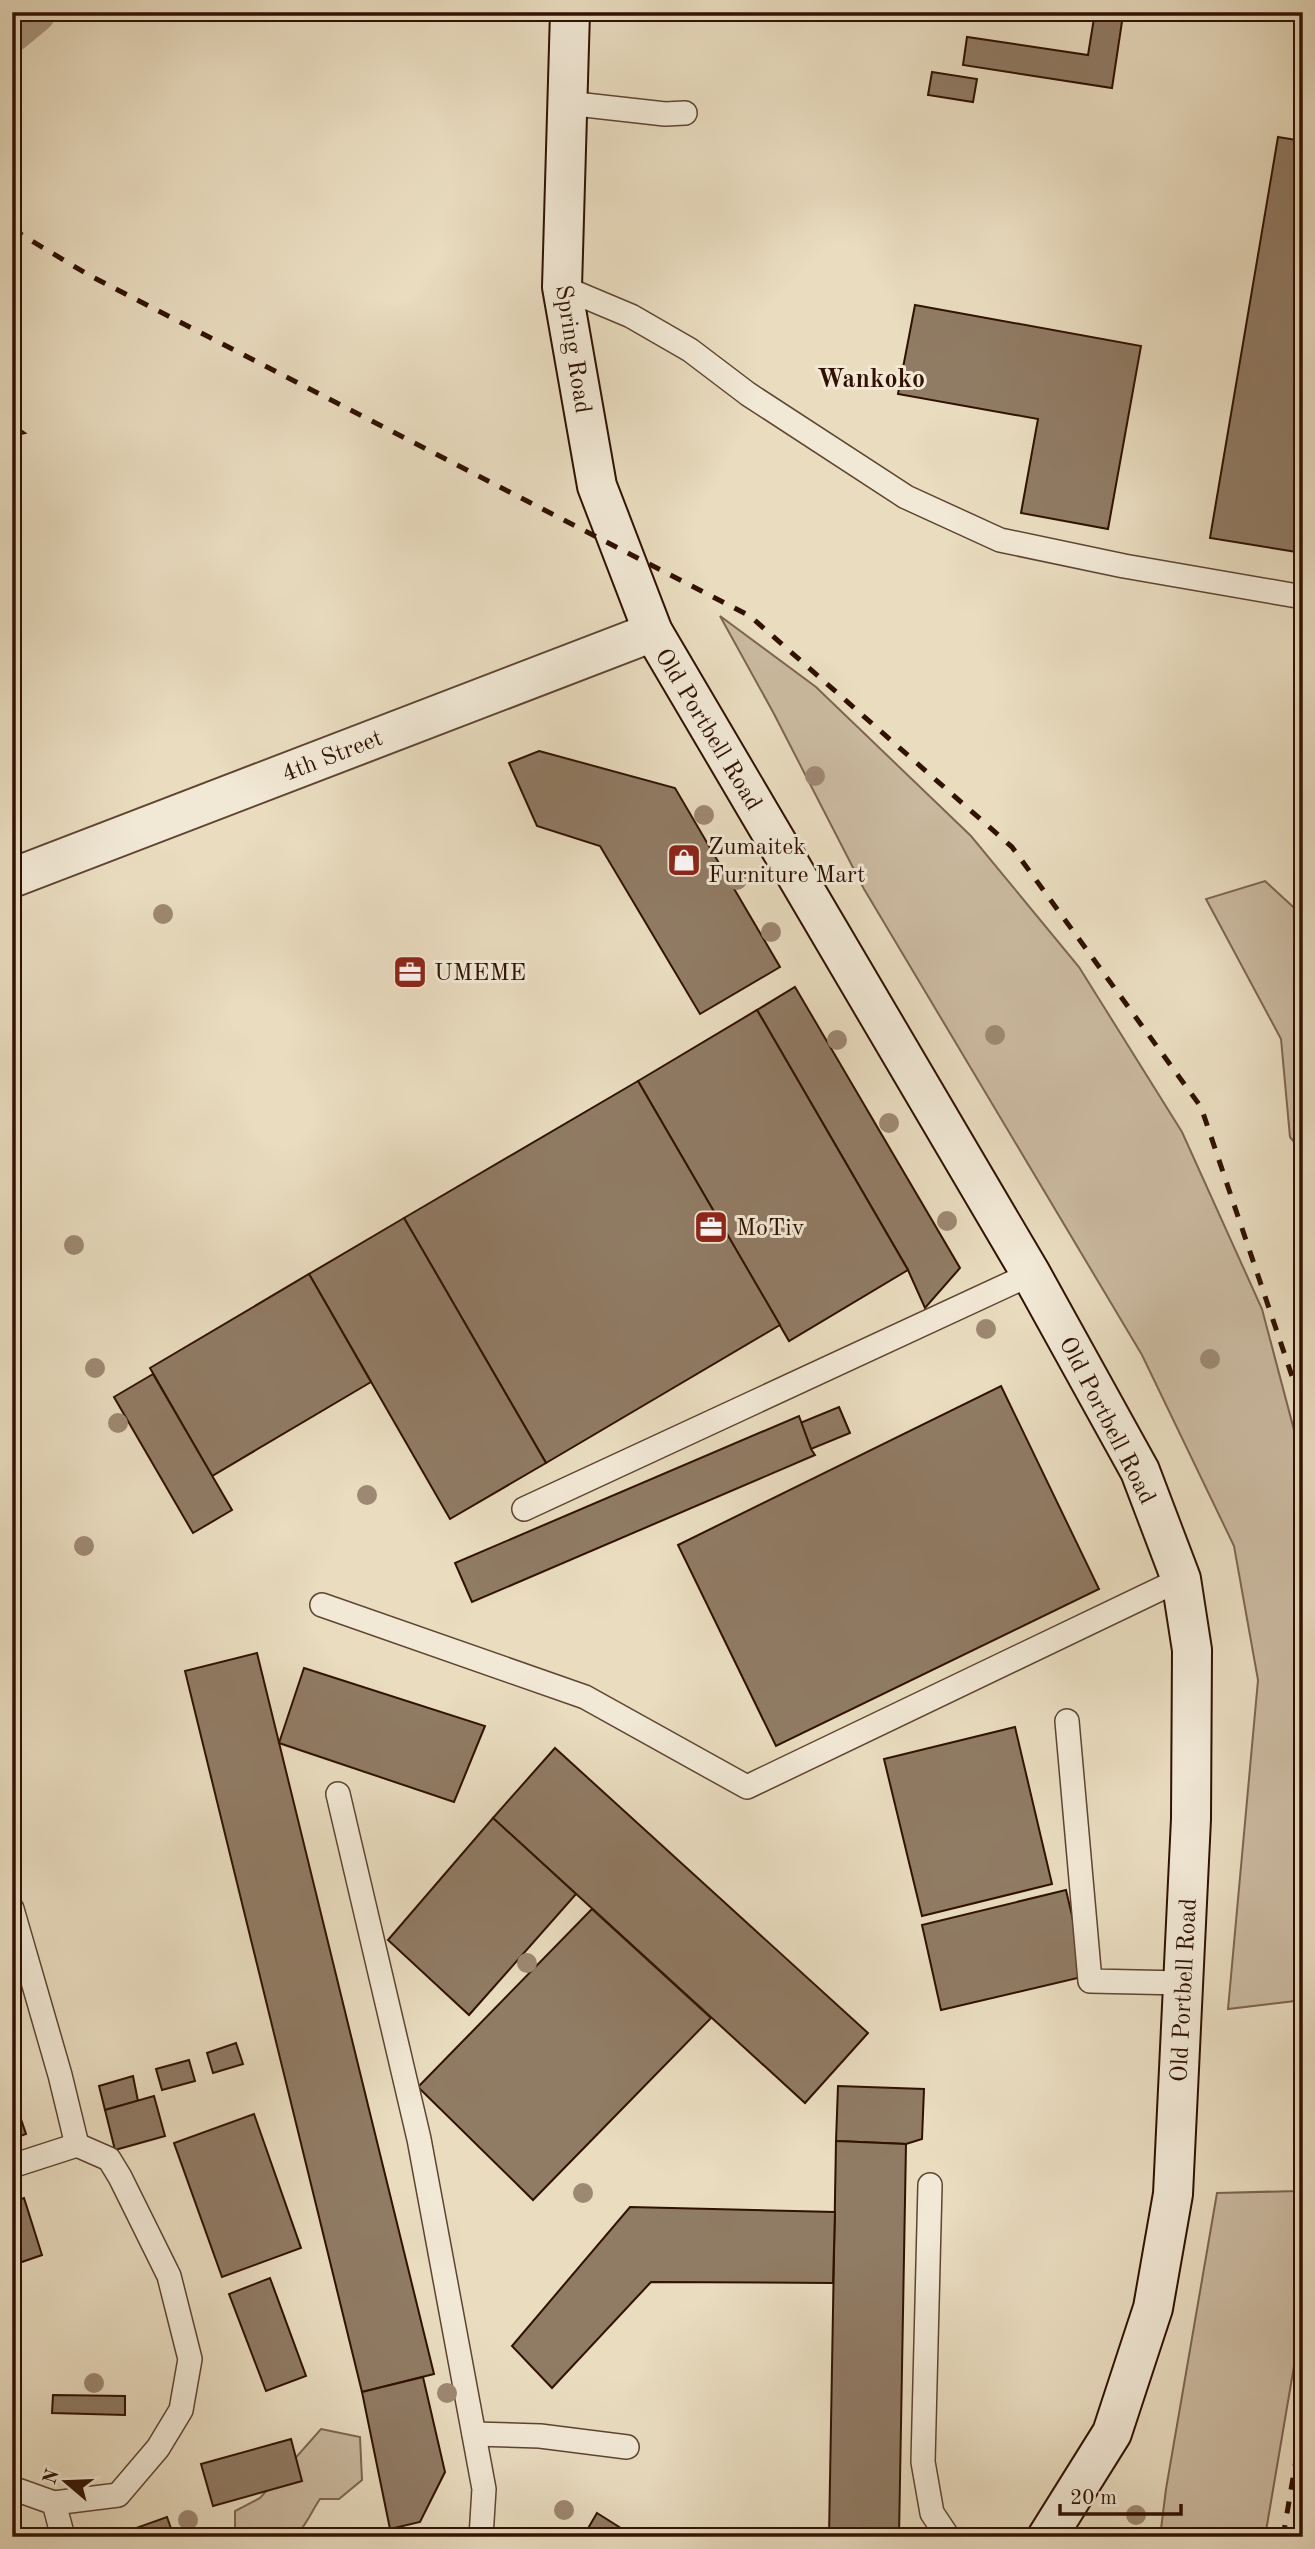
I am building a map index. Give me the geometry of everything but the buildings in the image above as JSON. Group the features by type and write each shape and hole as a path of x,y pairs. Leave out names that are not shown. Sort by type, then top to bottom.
{"main road":[{"name":"Spring Road","path":"570,12 562,287 597,485 653,632"},
{"name":"4th Street","path":"12,878 653,632"},
{"name":"Old Portbell Road","path":"653,632 1031,1274 1140,1471 1181,1578 1192,1650 1191,1819 1172,2194 1153,2308 1112,2433 1047,2537"}],"lane":[{"path":"567,103 665,114 685,113"},
{"path":"562,287 631,316 690,349 748,394 905,498 1000,540 1124,566 1303,597"},
{"path":"524,1509 1031,1274"},
{"path":"322,1605 585,1697 747,1787 1181,1578"},
{"path":"1067,1721 1090,1981 1183,1983"},
{"path":"338,1794 419,2139 484,2489 481,2537"},
{"path":"12,1909 60,2075 77,2145"},
{"path":"12,2166 77,2145 109,2159 169,2276 190,2359 181,2410 158,2448 118,2495 54,2503 12,2488"},
{"path":"930,2185 923,2462 932,2513 948,2537"},
{"path":"474,2434 540,2436 627,2447"},
{"path":"54,2503 63,2537"}],"shaded area":[{"path":"720,616 816,687 971,836 1079,967 1182,1132 1262,1309 1303,1464 1303,2000 1228,2009 1258,1680 1234,1546 1142,1355 864,889"},
{"path":"1265,881 1303,916 1303,1153 1290,1137 1281,1039 1206,899"},
{"path":"1303,2138 1303,2313 1265,2537 1160,2537 1217,2193 1297,2191"},
{"path":"321,2429 360,2437 362,2480 339,2499 320,2499 302,2528 293,2536 267,2537 235,2530 235,2511 260,2498"}],"waterway":[{"path":"12,31 35,12"}],"railway":[{"path":"12,229 87,274 750,616 1012,847 1201,1107 1294,1382 1303,1421"},
{"path":"1283,2537 1303,2419"}],"place":[{"name":"Zumaitek Furniture Mart","path":"684,860"},
{"name":"UMEME","path":"410,972"},
{"name":"MoTiv","path":"711,1227"}],"district":[{"name":"Wankoko","path":"871,378"}]}
